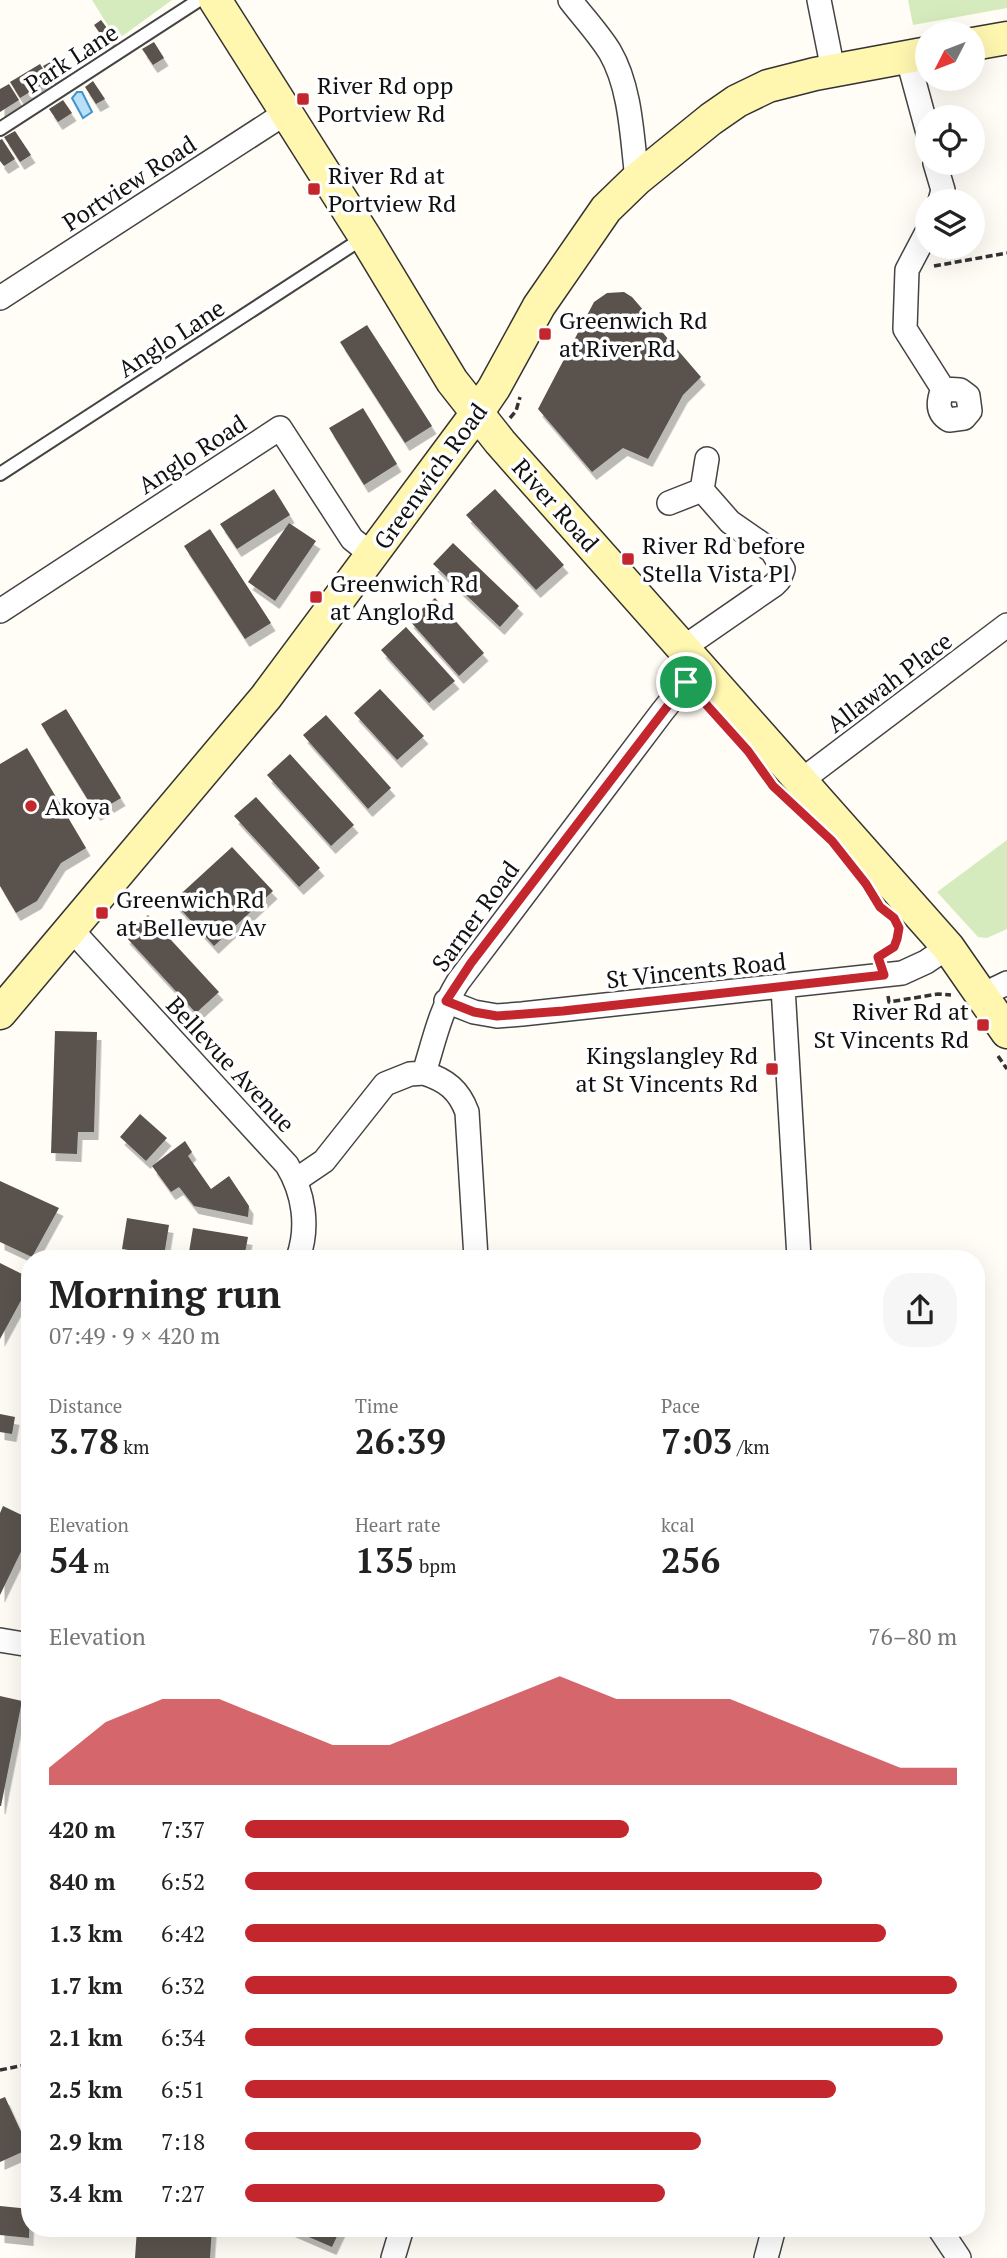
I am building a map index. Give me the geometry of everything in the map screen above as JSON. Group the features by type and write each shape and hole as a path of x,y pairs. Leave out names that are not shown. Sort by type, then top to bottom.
{"main road":[{"name":"River Road","path":"215,0 365,237 452,381 477,413 948,947 983,993 1000,1040"},
{"path":"985,42 1007,38"},
{"name":"Greenwich Road","path":"0,1013 265,697 477,413 494,388 539,306 606,209 637,179 711,119 744,97 768,86 833,70 915,55"}],"street":[{"path":"570,0 609,51 619,71 625,94 637,179"},
{"path":"819,0 833,70"},
{"name":"Portview Road","path":"0,298 287,112"},
{"path":"915,255 907,270 905,329 943,388"},
{"name":"Anglo Road","path":"0,611 281,428 352,539 372,555"},
{"path":"669,503 702,491 707,459"},
{"name":"Sarner Road","path":"424,1073 434,1032 446,1001 471,963 686,682 693,658 779,580 783,569 772,551 730,522 702,491"},
{"name":"Allawah Place","path":"802,780 1007,625"},
{"name":"Bellevue Avenue","path":"70,928 279,1155 296,1180 304,1217 299,1250"},
{"name":"St Vincents Road","path":"446,1001 474,1012 497,1016 563,1011 902,973 926,962 948,947"},
{"path":"783,987 799,1250"},
{"path":"296,1180 324,1161 385,1084 410,1073 424,1073 449,1084 457,1092 467,1112 476,1250"},
{"path":"0,1640 21,1644"},
{"path":"393,2258 399,2237"},
{"path":"766,2258 772,2237"},
{"path":"945,2237 959,2258"}],"lane":[{"name":"Park Lane","path":"0,129 199,0"},
{"name":"Anglo Lane","path":"0,474 365,237"}],"path":[{"path":"936,267 1007,253"},
{"path":"899,928 894,947 878,957 889,1002 950,994 983,993"},
{"path":"1000,1040 1007,1069"},
{"path":"0,2070 21,2066"}],"green space":[{"path":"92,0 172,0 117,40"},
{"path":"908,0 1007,0 1007,8 935,21 915,21 913,25"},
{"path":"1007,840 1007,929 987,938 978,937 937,892"}],"water":[{"path":"77,92 82,92 92,112 83,118 72,98"}],"building":[{"path":"101,20 113,36 106,42 94,25"},
{"path":"154,42 164,58 153,65 142,49"},
{"path":"52,61 59,73 51,78 43,66"},
{"path":"40,64 50,80 20,98 10,82"},
{"path":"93,81 105,99 96,104 85,87"},
{"path":"9,84 19,100 0,112 0,89"},
{"path":"63,100 72,113 58,122 49,109"},
{"path":"15,131 31,155 20,162 4,137"},
{"path":"2,139 15,159 4,166 0,161"},
{"path":"624,292 632,297 701,377 683,395 648,459 623,448 592,472 538,409 594,302 607,293"},
{"path":"367,325 432,426 405,443 340,342"},
{"path":"363,408 397,464 364,485 329,428"},
{"path":"274,489 290,515 237,549 220,524"},
{"path":"495,489 564,565 536,590 466,515"},
{"path":"289,523 316,541 275,601 248,582"},
{"path":"210,529 271,623 245,639 184,546"},
{"path":"453,543 519,606 500,627 433,564"},
{"path":"435,598 484,653 459,676 409,620"},
{"path":"406,627 455,681 429,703 381,650"},
{"path":"380,689 424,736 397,760 354,713"},
{"path":"66,709 121,798 96,813 41,724"},
{"path":"326,715 391,788 368,809 303,735"},
{"name":"Akoya","path":"27,748 86,848 61,863 37,901 16,913 0,886 0,764"},
{"path":"290,754 354,825 331,846 267,775"},
{"path":"256,797 320,868 299,887 234,816"},
{"path":"232,847 273,891 214,946 173,901"},
{"path":"148,915 219,992 196,1013 125,936"},
{"path":"55,1031 97,1032 94,1132 78,1132 77,1154 51,1153"},
{"path":"140,1114 167,1138 146,1161 120,1137"},
{"path":"185,1141 192,1152 188,1156 211,1189 229,1176 249,1206 248,1217 194,1206 179,1187 171,1192 152,1166"},
{"path":"0,1181 59,1208 36,1250 21,1252 0,1242"},
{"path":"127,1218 169,1225 165,1250 122,1249"},
{"path":"193,1228 248,1237 246,1250 189,1250"},
{"path":"0,1263 21,1274 21,1300 0,1339"},
{"path":"0,1414 15,1417 12,1434 0,1432"},
{"path":"3,1506 21,1515 21,1552 0,1595 0,1513"},
{"path":"0,1696 21,1701 21,1706 0,1806"},
{"path":"5,2097 21,2132 21,2153 0,2162 0,2099"},
{"path":"0,2206 21,2208 21,2237 29,2238 0,2235"},
{"path":"136,2237 211,2237 210,2258 135,2258"},
{"path":"309,2237 337,2237 332,2247"}],"place":[{"name":"River Rd opp Portview Rd","path":"303,99"},
{"name":"River Rd at Portview Rd","path":"314,189"},
{"name":"Greenwich Rd at River Rd","path":"545,334"},
{"name":"River Rd before Stella Vista Pl","path":"628,559"},
{"name":"Greenwich Rd at Anglo Rd","path":"316,597"},
{"name":"Akoya","path":"31,806"},
{"name":"Greenwich Rd at Bellevue Av","path":"102,913"},
{"name":"River Rd at St Vincents Rd","path":"983,1025"},
{"name":"Kingslangley Rd at St Vincents Rd","path":"772,1069"}],"route":[{"path":"686,682 748,751 773,786 832,841 866,884 880,907 894,918 899,928 894,947 878,957 884,975 497,1016 474,1012 446,1001 471,963 686,682"}]}
